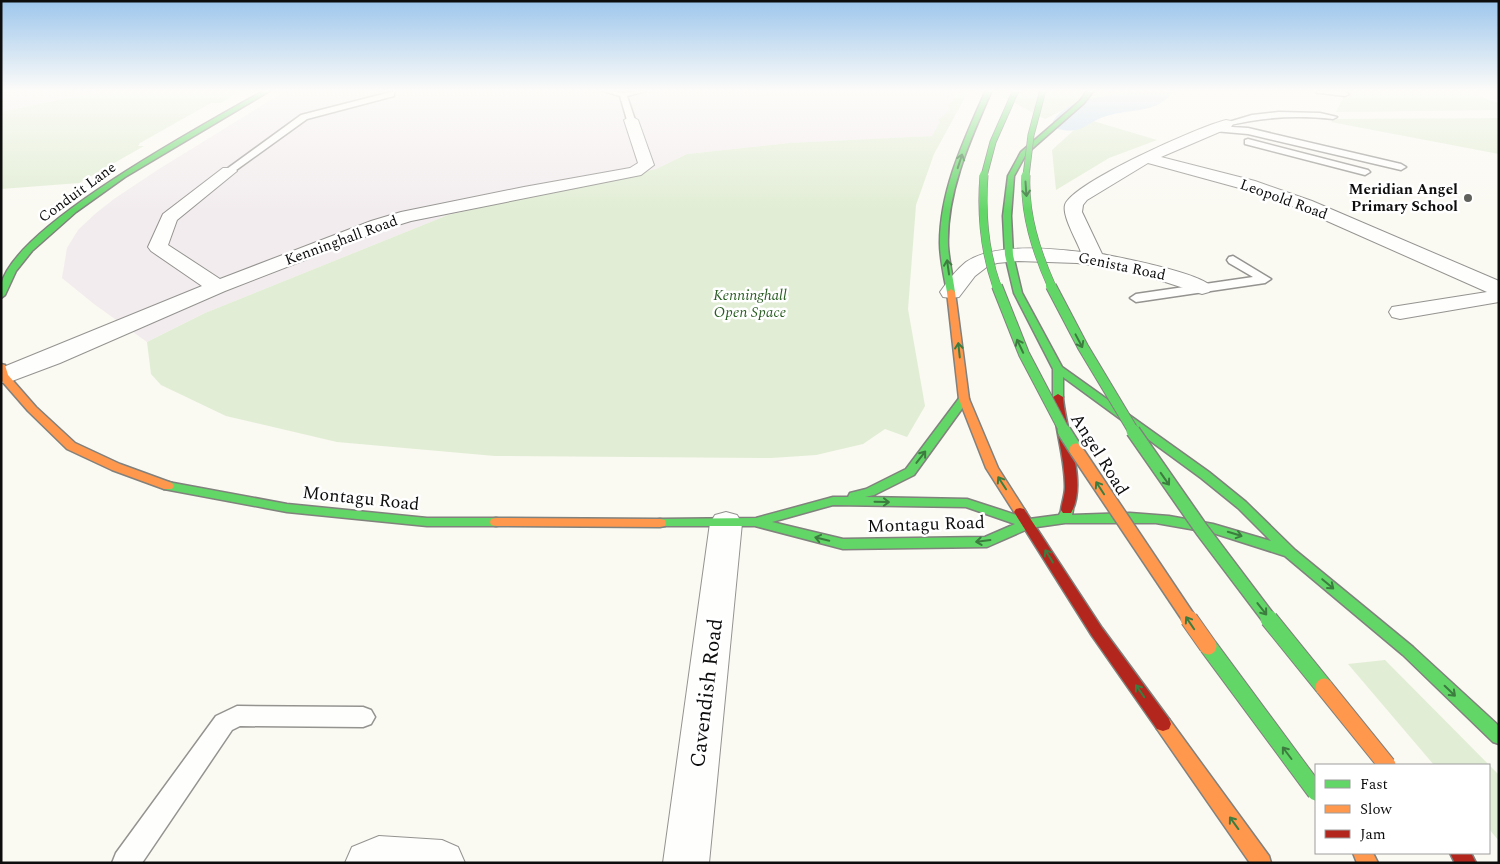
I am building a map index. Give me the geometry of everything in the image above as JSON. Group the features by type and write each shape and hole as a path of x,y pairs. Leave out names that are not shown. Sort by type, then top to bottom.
{"main road":[{"name":"Conduit Lane","path":"1,294 5,283 21,259 36,241 59,221 134,169 200,130"},
{"path":"972,130 959,161 948,208 944,242 952,292 964,399 992,468 1097,632 1262,863"},
{"name":"Angel Road","path":"997,130 984,168 982,188 982,215 986,246 1010,325 1043,394 1076,452 1212,654 1315,791"},
{"path":"1031,130 1028,142 1025,181 1028,213 1037,250 1064,312 1094,368 1162,475 1237,578 1386,764"},
{"path":"1049,130 1023,153 1011,176 1007,216 1010,255 1018,293 1058,369 1221,487 1242,505 1290,553 1408,651 1499,737"},
{"path":"1058,369 1058,416 1069,461 1071,490 1065,519"},
{"name":"Montagu Road","path":"2,371 32,409 71,446 116,467 172,488 287,508 427,522 741,522 843,544 987,542 1028,524"},
{"path":"833,501 870,492 910,472 964,399"},
{"name":"Montagu Road","path":"741,522 833,501 967,504 1028,524"},
{"path":"1028,524 1065,519 1150,518 1232,532 1290,553"}],"street":[{"name":"Kenninghall Road","path":"2,371 51,358 218,287 338,239 407,216 635,172 646,165 634,130"},
{"path":"1094,258 1073,212 1074,204 1081,196 1146,158 1212,130"},
{"name":"Leopold Road","path":"1146,158 1249,185 1306,205 1499,289"},
{"path":"218,287 158,247 169,218 229,171"},
{"name":"Genista Road","path":"952,292 972,266 988,259 1010,255 1072,255 1094,258 1156,272 1202,288"},
{"path":"1400,312 1499,295"},
{"name":"Cavendish Road","path":"686,863 741,522"},
{"path":"368,863 379,859 442,863"}],"lane":[{"path":"229,171 286,130"},
{"path":"1225,130 1365,172"},
{"path":"1241,130 1401,166"},
{"name":"Genista Road","path":"1136,298 1265,279 1233,260"},
{"path":"126,863 224,723 237,716 363,717"}],"shaded area":[{"path":"222,130 936,130 932,136 789,143 687,154 656,169 448,215 205,313 147,342 94,304 62,278 67,248 78,230 114,199"}],"green space":[{"path":"1,130 163,130 138,146 144,146 79,183 1,189"},
{"name":"Kenninghall Open Space","path":"935,130 947,130 934,154 916,205 908,309 925,406 907,437 885,429 863,444 816,455 771,458 495,456 337,442 226,416 161,385 151,374 147,342 205,313 448,215 656,169 687,154 789,143 932,136"},
{"path":"1124,130 1157,140 1109,158 1056,190 1052,150 1073,131"},
{"path":"1375,130 1499,130 1499,154"},
{"path":"1385,660 1488,764 1433,764 1348,664"},
{"path":"1490,766 1499,775 1499,841 1490,830"}],"traffic: fast":[{"path":"1,295 12,271 29,249 73,210 123,176 200,130"},
{"path":"951,292 944,245 946,219 954,181 972,130"},
{"path":"997,130 986,164 982,209 986,244 995,281 1008,318 1024,354 1041,389 1076,450"},
{"path":"1033,130 1028,151 1026,182 1028,213 1038,253 1063,310 1118,407 1173,490 1262,610 1324,687"},
{"path":"1049,130 1023,153 1011,176 1007,216 1009,255 1018,293 1058,369 1058,397"},
{"path":"1058,369 1205,475 1242,505 1290,553 1408,651 1499,737"},
{"path":"854,496 870,492 910,472 964,399"},
{"path":"168,486 287,508 427,522 496,522"},
{"path":"660,523 756,522 833,501 967,503 1028,524"},
{"path":"758,523 843,544 987,542 1028,524 1065,519 1067,510"},
{"path":"1065,519 1130,517 1184,522 1284,551"},
{"path":"1208,646 1315,791"}],"traffic: slow":[{"path":"951,292 964,399 992,468 1020,512"},
{"path":"1,367 3,376 32,409 71,446 116,467 168,486"},
{"path":"1076,450 1122,521 1208,646"},
{"path":"496,522 660,523"},
{"path":"1324,687 1386,764"},
{"path":"1163,724 1262,863"},
{"path":"1363,854 1369,863"}],"traffic: jam":[{"path":"1058,397 1070,475 1071,490 1067,510"},
{"path":"1020,512 1097,632 1163,724"},
{"path":"1460,854 1467,863"}],"place":[{"name":"Meridian Angel Primary School","path":"1468,198"}]}
